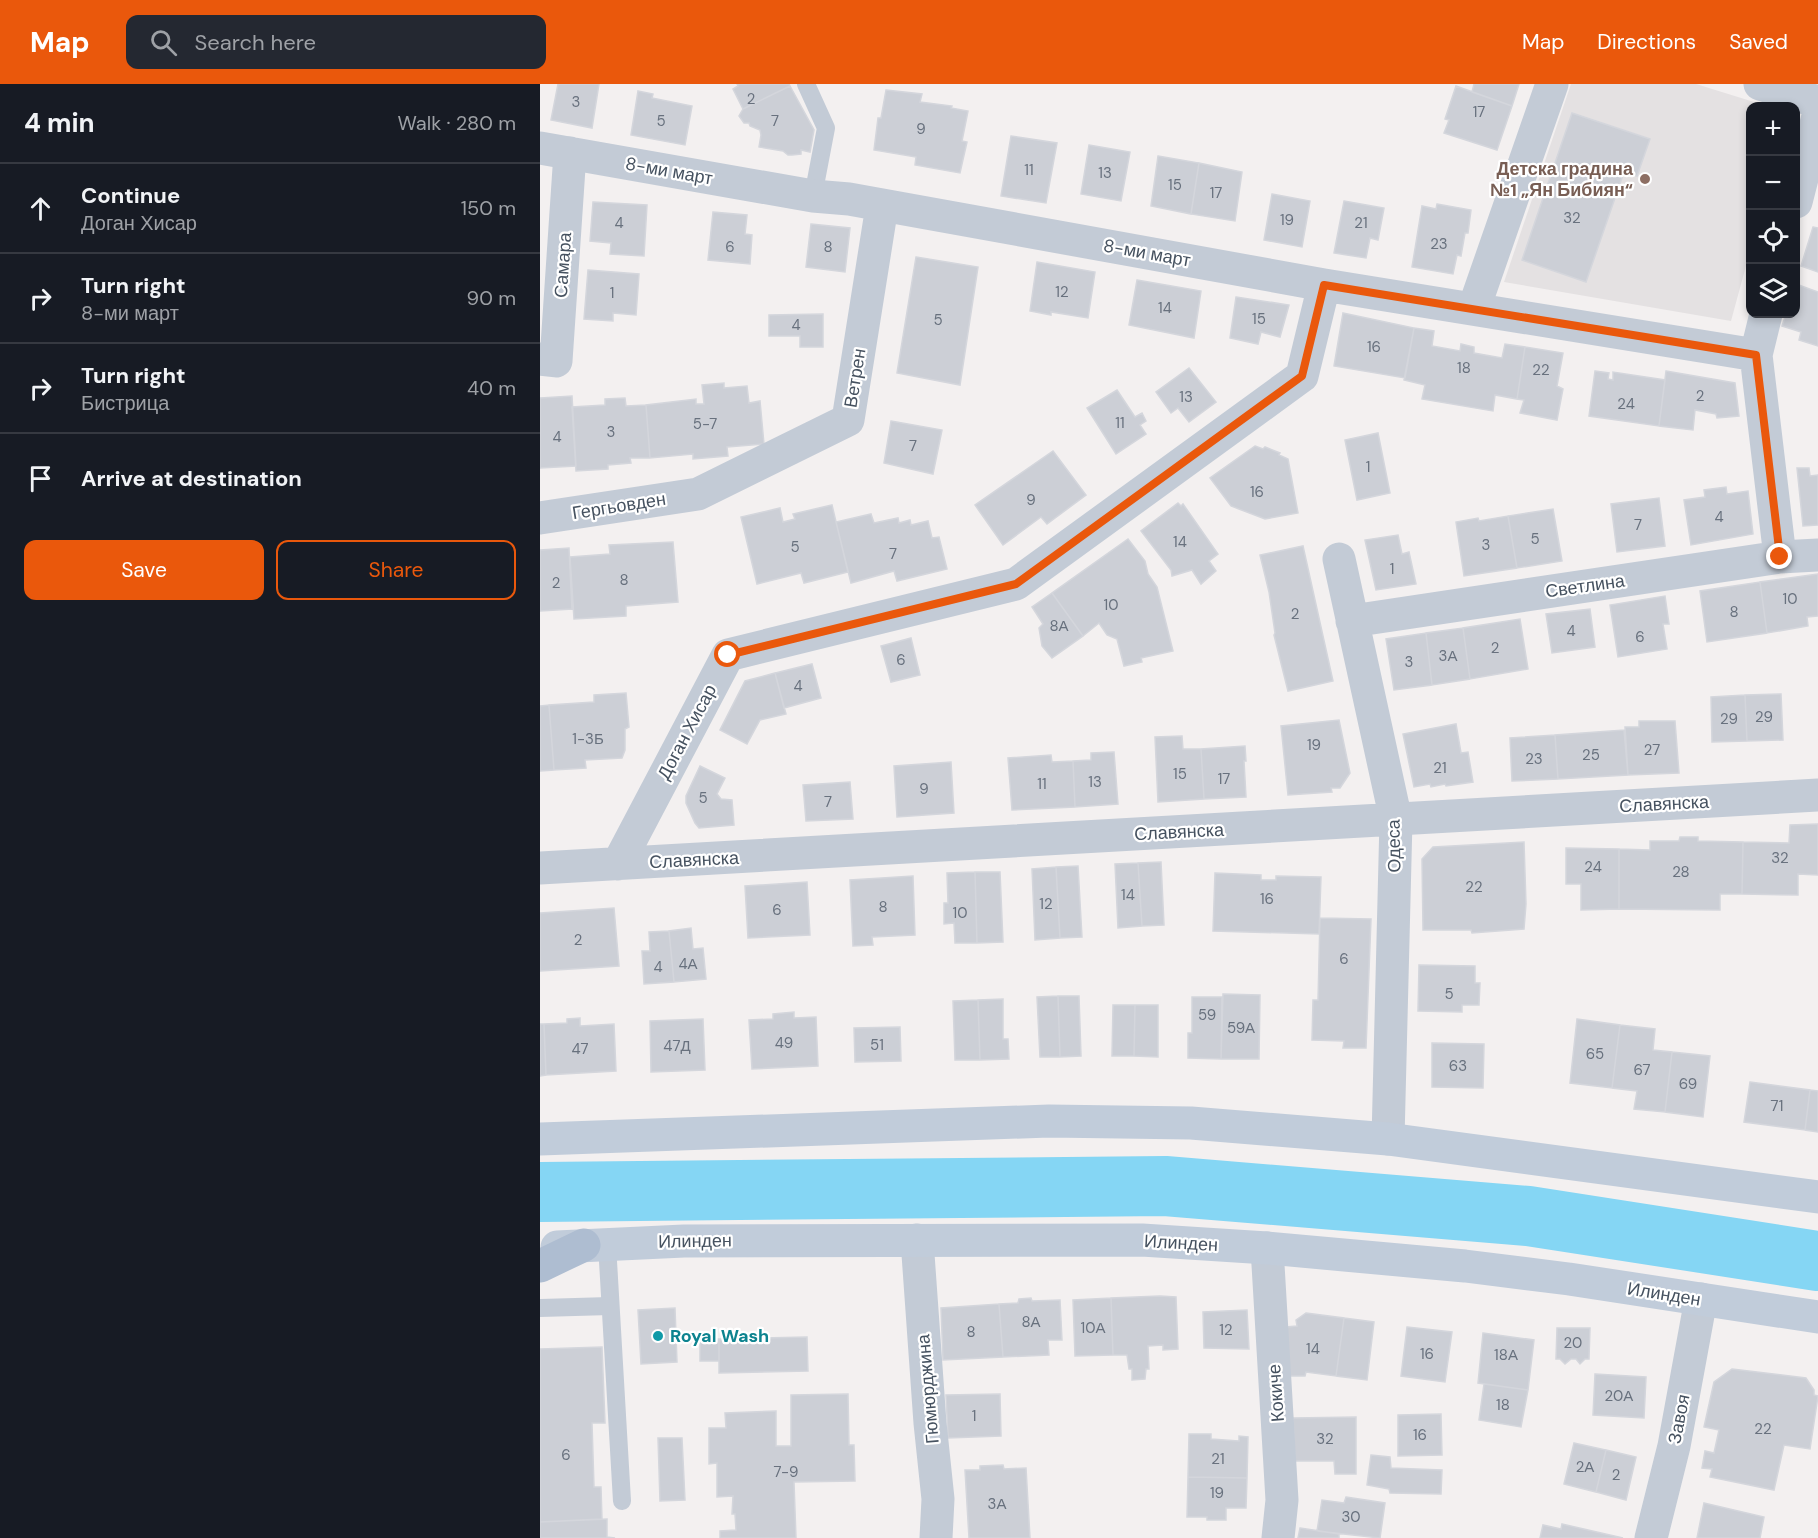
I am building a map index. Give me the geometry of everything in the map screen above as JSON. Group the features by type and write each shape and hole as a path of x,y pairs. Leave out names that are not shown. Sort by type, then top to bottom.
{"main road":[{"path":"540,1139 1049,1121 1191,1123 1389,1139 1818,1197"},
{"name":"Илинден","path":"540,1248 684,1241 1142,1240 1267,1248 1465,1266 1818,1317"},
{"path":"540,1266 596,1245"}],"street":[{"path":"1474,308 1552,84"},
{"path":"1760,84 1818,102"},
{"path":"1800,186 1818,116"},
{"name":"8-ми март","path":"555,151 813,196 849,199 1324,285 1756,355"},
{"name":"Самара","path":"540,359 556,361 555,151"},
{"name":"Ветрен","path":"698,494 848,420 882,206"},
{"name":"Доган Хисар","path":"618,864 728,655 1016,584 1302,376 1324,285"},
{"path":"1765,318 1756,355 1780,557"},
{"name":"Гергьовден","path":"540,518 698,494"},
{"name":"Светлина","path":"1352,621 1780,557 1818,555"},
{"name":"Одеса","path":"1339,559 1396,820 1389,1139"},
{"name":"Славянска","path":"540,868 1818,795"},
{"name":"Гюмюрджина","path":"917,1240 930,1423 938,1499 936,1538"},
{"name":"Кокиче","path":"1267,1248 1282,1500 1278,1538"},
{"name":"Завоя","path":"1651,1538 1674,1446 1701,1299"}],"lane":[{"path":"806,84 826,128 813,196"},
{"path":"596,1245 610,1306 622,1501"},
{"path":"540,1308 610,1306"}],"shaded area":[{"name":"Детска градина №1 „Ян Бибиян“","path":"1571,84 1696,84 1754,102 1746,102 1746,266 1731,321 1504,282"}],"building":[{"path":"558,84 599,84 592,128 551,120"},
{"path":"737,84 789,84 790,86 743,109 733,89 738,86"},
{"path":"1474,84 1519,84 1512,106 1472,92"},
{"path":"790,86 814,130 810,152 801,150 801,154 788,155 783,151 759,147 760,130 750,126 749,123 744,123 739,116 743,109"},
{"path":"1456,86 1512,106 1497,150 1444,133 1449,120 1445,119"},
{"path":"886,90 922,94 920,102 952,106 951,108 968,111 962,141 967,142 960,173 915,165 916,157 874,150 878,118 881,118"},
{"path":"638,91 653,94 652,98 692,106 685,145 631,135"},
{"path":"1572,113 1650,139 1637,176 1624,172 1586,282 1522,260"},
{"path":"1011,136 1057,143 1046,203 1001,196"},
{"path":"1089,145 1130,152 1121,201 1081,194"},
{"path":"1158,156 1199,163 1191,214 1151,206"},
{"path":"1199,163 1242,172 1235,221 1191,214"},
{"path":"1272,194 1310,201 1302,247 1264,240"},
{"path":"1344,201 1384,208 1378,240 1370,238 1366,258 1334,253"},
{"path":"593,202 647,205 644,256 610,254 611,243 590,241"},
{"path":"1437,204 1471,210 1468,233 1465,233 1461,256 1457,255 1453,274 1412,267 1422,206 1436,209"},
{"path":"713,212 747,215 745,234 752,235 750,264 708,260"},
{"path":"811,224 850,228 845,272 806,267"},
{"path":"1813,227 1818,228 1818,272 1801,266"},
{"path":"916,257 978,267 960,385 897,373"},
{"path":"1037,262 1095,272 1088,318 1030,311"},
{"path":"588,270 639,274 636,315 613,313 613,321 584,319"},
{"path":"1137,280 1201,291 1194,338 1129,325"},
{"path":"1800,285 1818,292 1818,346 1799,340 1801,332 1782,326 1785,318 1800,318"},
{"path":"1236,297 1289,305 1280,337 1261,332 1258,344 1230,338"},
{"path":"1343,313 1414,328 1405,378 1334,366"},
{"path":"823,314 823,347 800,347 800,336 769,336 769,315"},
{"path":"1414,328 1434,331 1432,346 1460,351 1461,344 1474,347 1474,353 1502,358 1505,344 1525,347 1517,399 1495,395 1493,411 1422,399 1425,385 1404,380"},
{"path":"1525,347 1563,353 1557,386 1563,389 1557,420 1520,413 1524,400 1517,399"},
{"path":"1189,368 1216,402 1189,422 1178,408 1171,413 1156,392"},
{"path":"1595,371 1609,373 1608,379 1613,380 1613,372 1665,380 1659,426 1589,416"},
{"path":"1666,371 1735,383 1739,416 1717,418 1716,414 1695,410 1693,430 1659,426"},
{"path":"724,383 724,388 747,386 749,403 760,401 764,444 727,447 728,456 693,459 693,454 650,458 646,405 696,399 696,404 704,404 702,385"},
{"path":"1117,390 1135,417 1142,413 1146,421 1140,425 1146,434 1116,454 1087,408"},
{"path":"572,396 576,466 540,468 540,398"},
{"path":"625,398 626,406 646,405 650,458 630,458 631,463 608,465 608,469 576,471 572,407 605,405 605,399"},
{"path":"891,421 942,430 933,474 884,463"},
{"path":"1378,433 1390,493 1357,500 1345,440"},
{"path":"1255,446 1263,449 1265,447 1288,459 1298,513 1265,519 1231,506 1210,478"},
{"path":"1053,451 1086,495 1047,524 1041,517 1003,545 975,505"},
{"path":"1797,468 1809,468 1810,476 1818,475 1818,525 1803,526"},
{"path":"1726,487 1727,494 1748,491 1753,534 1691,545 1684,500 1705,497 1704,490"},
{"path":"1659,498 1665,546 1617,552 1611,504"},
{"path":"1178,503 1181,506 1183,504 1218,554 1209,561 1216,571 1201,584 1192,570 1172,576 1171,570 1141,531"},
{"path":"832,505 848,572 804,583 801,573 757,584 741,517 780,508 783,522 795,519 793,514"},
{"path":"1553,509 1562,561 1517,568 1508,516"},
{"path":"871,514 874,523 898,518 899,523 910,520 911,525 928,521 932,538 939,537 947,569 897,581 894,571 851,583 836,522"},
{"path":"1508,516 1517,568 1464,576 1456,522"},
{"path":"1398,535 1402,554 1409,552 1416,584 1376,590 1365,540"},
{"path":"1128,539 1145,561 1148,574 1157,587 1173,651 1141,658 1142,662 1124,666 1117,639 1107,635 1099,623 1083,636 1052,593"},
{"path":"673,542 678,602 626,606 626,616 574,619 570,557 610,554 609,545"},
{"path":"1303,546 1333,681 1288,691 1274,635 1269,592 1260,555"},
{"path":"569,548 572,609 540,611 540,550"},
{"path":"1818,574 1818,616 1807,617 1808,626 1767,633 1760,582"},
{"path":"1760,582 1767,633 1707,642 1700,591"},
{"path":"1052,593 1083,636 1052,658 1042,646 1039,628 1043,624 1032,607"},
{"path":"1665,596 1669,624 1663,624 1667,649 1618,657 1610,605"},
{"path":"1590,609 1595,647 1552,653 1546,614"},
{"path":"1520,619 1528,669 1470,679 1463,628"},
{"path":"1463,628 1470,679 1432,685 1426,633"},
{"path":"1426,633 1432,685 1394,690 1386,639"},
{"path":"911,638 920,675 891,682 881,646"},
{"path":"812,664 821,698 784,708 775,673"},
{"path":"775,673 786,714 760,720 747,744 720,730 745,681"},
{"path":"626,693 629,727 625,729 625,750 622,758 585,760 586,768 554,770 549,705 594,702 594,695"},
{"path":"1781,694 1783,740 1747,741 1745,695"},
{"path":"1745,695 1747,741 1712,742 1711,697"},
{"path":"549,705 554,770 540,771 540,706"},
{"path":"1339,720 1350,773 1340,788 1331,788 1332,792 1288,795 1281,726"},
{"path":"1639,721 1675,721 1679,773 1628,775 1625,727 1639,727"},
{"path":"1456,724 1461,753 1468,752 1473,782 1414,787 1403,734"},
{"path":"1624,730 1628,775 1558,779 1555,735"},
{"path":"1555,735 1558,779 1512,781 1510,738"},
{"path":"1182,736 1183,749 1201,749 1204,799 1158,802 1155,737"},
{"path":"1245,746 1246,797 1204,799 1201,749"},
{"path":"1114,752 1118,804 1075,807 1073,761 1091,760 1091,753"},
{"path":"1051,755 1052,762 1073,761 1075,807 1012,810 1008,758"},
{"path":"951,762 954,813 897,817 894,766"},
{"path":"700,766 725,778 717,794 721,799 732,800 734,825 699,828 695,823 686,803 686,796"},
{"path":"850,782 853,819 806,821 803,785"},
{"path":"1818,824 1818,875 1798,874 1798,895 1742,894 1743,842 1789,843 1790,825"},
{"path":"1680,837 1698,837 1698,841 1743,842 1742,894 1720,894 1720,910 1619,909 1619,849 1650,850 1650,841 1679,841"},
{"path":"1524,842 1526,904 1524,929 1472,933 1471,930 1423,930 1422,859 1433,847"},
{"path":"1566,848 1619,849 1619,909 1581,910 1581,884 1566,884"},
{"path":"1161,862 1164,925 1142,926 1138,863"},
{"path":"1138,863 1142,926 1118,928 1115,864"},
{"path":"1078,866 1082,937 1060,938 1056,867"},
{"path":"1056,867 1060,938 1035,940 1032,869"},
{"path":"975,872 977,943 955,943 954,923 944,924 944,903 948,903 947,873"},
{"path":"975,872 1000,872 1003,942 977,943"},
{"path":"1215,873 1261,875 1261,880 1276,880 1276,876 1321,877 1319,934 1213,931"},
{"path":"913,876 915,935 872,937 873,945 853,946 850,880"},
{"path":"807,882 810,935 748,938 745,886"},
{"path":"614,908 619,966 540,971 540,913"},
{"path":"1320,918 1371,919 1366,1048 1343,1048 1344,1041 1312,1040 1313,1000 1318,1000"},
{"path":"691,928 693,949 703,948 706,979 674,982 669,931"},
{"path":"669,931 674,982 644,984 642,951 650,951 649,932"},
{"path":"1419,965 1475,966 1475,983 1480,983 1479,1005 1462,1005 1462,1012 1418,1011"},
{"path":"1223,994 1260,995 1259,1059 1221,1059"},
{"path":"1058,996 1060,1057 1040,1057 1037,997"},
{"path":"1058,996 1079,996 1081,1056 1060,1057"},
{"path":"1192,997 1222,997 1221,1059 1188,1058 1188,1033 1192,1033"},
{"path":"1003,999 1003,1039 1008,1039 1009,1059 980,1060 978,1000"},
{"path":"978,1000 980,1060 955,1060 953,1001"},
{"path":"1113,1005 1135,1005 1134,1056 1112,1056"},
{"path":"1135,1005 1158,1005 1158,1057 1134,1056"},
{"path":"794,1012 794,1018 816,1017 818,1066 752,1069 749,1020 773,1019 773,1014"},
{"path":"580,1018 580,1026 614,1024 616,1071 546,1075 544,1024 567,1023 567,1019"},
{"path":"703,1019 705,1070 651,1072 650,1021"},
{"path":"1577,1019 1620,1025 1612,1088 1570,1083"},
{"path":"540,1024 544,1024 546,1075 540,1076"},
{"path":"1620,1025 1655,1029 1653,1050 1672,1052 1665,1112 1634,1109 1637,1091 1612,1088"},
{"path":"900,1027 901,1061 855,1062 854,1028"},
{"path":"1432,1043 1484,1044 1483,1088 1432,1087"},
{"path":"1672,1052 1710,1056 1703,1117 1665,1112"},
{"path":"1750,1082 1810,1090 1805,1130 1744,1122"},
{"path":"1810,1090 1818,1091 1818,1132 1805,1130"},
{"path":"1176,1297 1178,1349 1163,1350 1163,1345 1148,1346 1149,1369 1146,1369 1145,1379 1132,1380 1132,1369 1129,1369 1127,1355 1113,1355 1111,1298"},
{"path":"1031,1298 1032,1301 1060,1300 1062,1340 1048,1340 1049,1355 1003,1357 999,1304 1018,1303 1019,1299"},
{"path":"1111,1298 1113,1355 1075,1356 1073,1300"},
{"path":"999,1304 1003,1357 943,1360 941,1308"},
{"name":"Royal Wash","path":"675,1308 677,1362 641,1364 638,1310"},
{"path":"1247,1310 1249,1349 1204,1348 1203,1312"},
{"path":"1306,1313 1344,1318 1336,1376 1306,1372 1305,1376 1289,1376 1286,1327 1297,1326 1296,1320"},
{"path":"1344,1318 1374,1322 1367,1380 1336,1376"},
{"path":"1407,1327 1452,1332 1445,1382 1401,1376"},
{"path":"1557,1328 1590,1328 1589,1359 1585,1359 1580,1364 1576,1359 1571,1359 1565,1364 1560,1359 1556,1359"},
{"path":"1483,1333 1534,1340 1528,1390 1478,1383"},
{"path":"807,1337 808,1371 719,1373 719,1339"},
{"name":"Royal Wash","path":"700,1339 719,1339 719,1361 700,1361"},
{"path":"602,1347 605,1423 592,1423 594,1487 601,1487 602,1519 540,1522 540,1349"},
{"path":"1732,1369 1806,1378 1814,1390 1814,1395 1818,1396 1810,1449 1784,1445 1774,1490 1710,1477 1712,1469 1702,1468 1705,1451 1714,1453 1719,1430 1704,1427 1714,1382"},
{"path":"1595,1374 1646,1377 1644,1418 1593,1415"},
{"path":"1484,1384 1528,1390 1521,1427 1479,1420"},
{"path":"848,1394 849,1445 854,1445 855,1481 794,1482 796,1538 720,1538 720,1531 736,1530 735,1514 732,1514 733,1496 717,1497 717,1463 709,1464 709,1428 726,1428 725,1413 776,1411 776,1446 791,1446 791,1395"},
{"path":"1000,1394 1001,1436 948,1438 946,1395"},
{"path":"1441,1414 1442,1455 1398,1456 1398,1415"},
{"path":"1356,1417 1356,1474 1335,1474 1334,1461 1295,1461 1293,1418"},
{"path":"1189,1434 1211,1434 1211,1439 1239,1441 1239,1436 1248,1437 1247,1478 1188,1477"},
{"path":"658,1438 682,1438 685,1500 660,1501"},
{"path":"1574,1443 1606,1450 1596,1492 1564,1484"},
{"path":"1606,1450 1636,1457 1626,1500 1596,1492"},
{"path":"1371,1455 1390,1457 1391,1468 1442,1470 1441,1494 1390,1493 1389,1489 1367,1485"},
{"path":"1003,1465 1004,1469 1026,1468 1030,1538 969,1538 965,1470 980,1470 980,1466"},
{"path":"1188,1477 1247,1478 1246,1508 1226,1508 1226,1520 1187,1517"},
{"path":"1346,1497 1385,1503 1380,1538 1317,1531 1322,1500 1344,1503"},
{"path":"1704,1503 1764,1517 1760,1538 1697,1538"},
{"path":"607,1519 607,1537 615,1538 540,1538 540,1522"},
{"path":"1562,1524 1623,1538 1540,1538 1543,1525 1561,1529"},
{"path":"1300,1528 1339,1534 1339,1538 1298,1538"}],"waterway":[{"path":"540,1192 1165,1186 1528,1216 1818,1261"}],"place":[{"name":"Детска градина №1 „Ян Бибиян“","path":"1645,179"},
{"name":"Royal Wash","path":"658,1336"}],"route":[{"path":"728,655 1016,584 1302,376 1324,285 1756,355 1780,557"}]}
